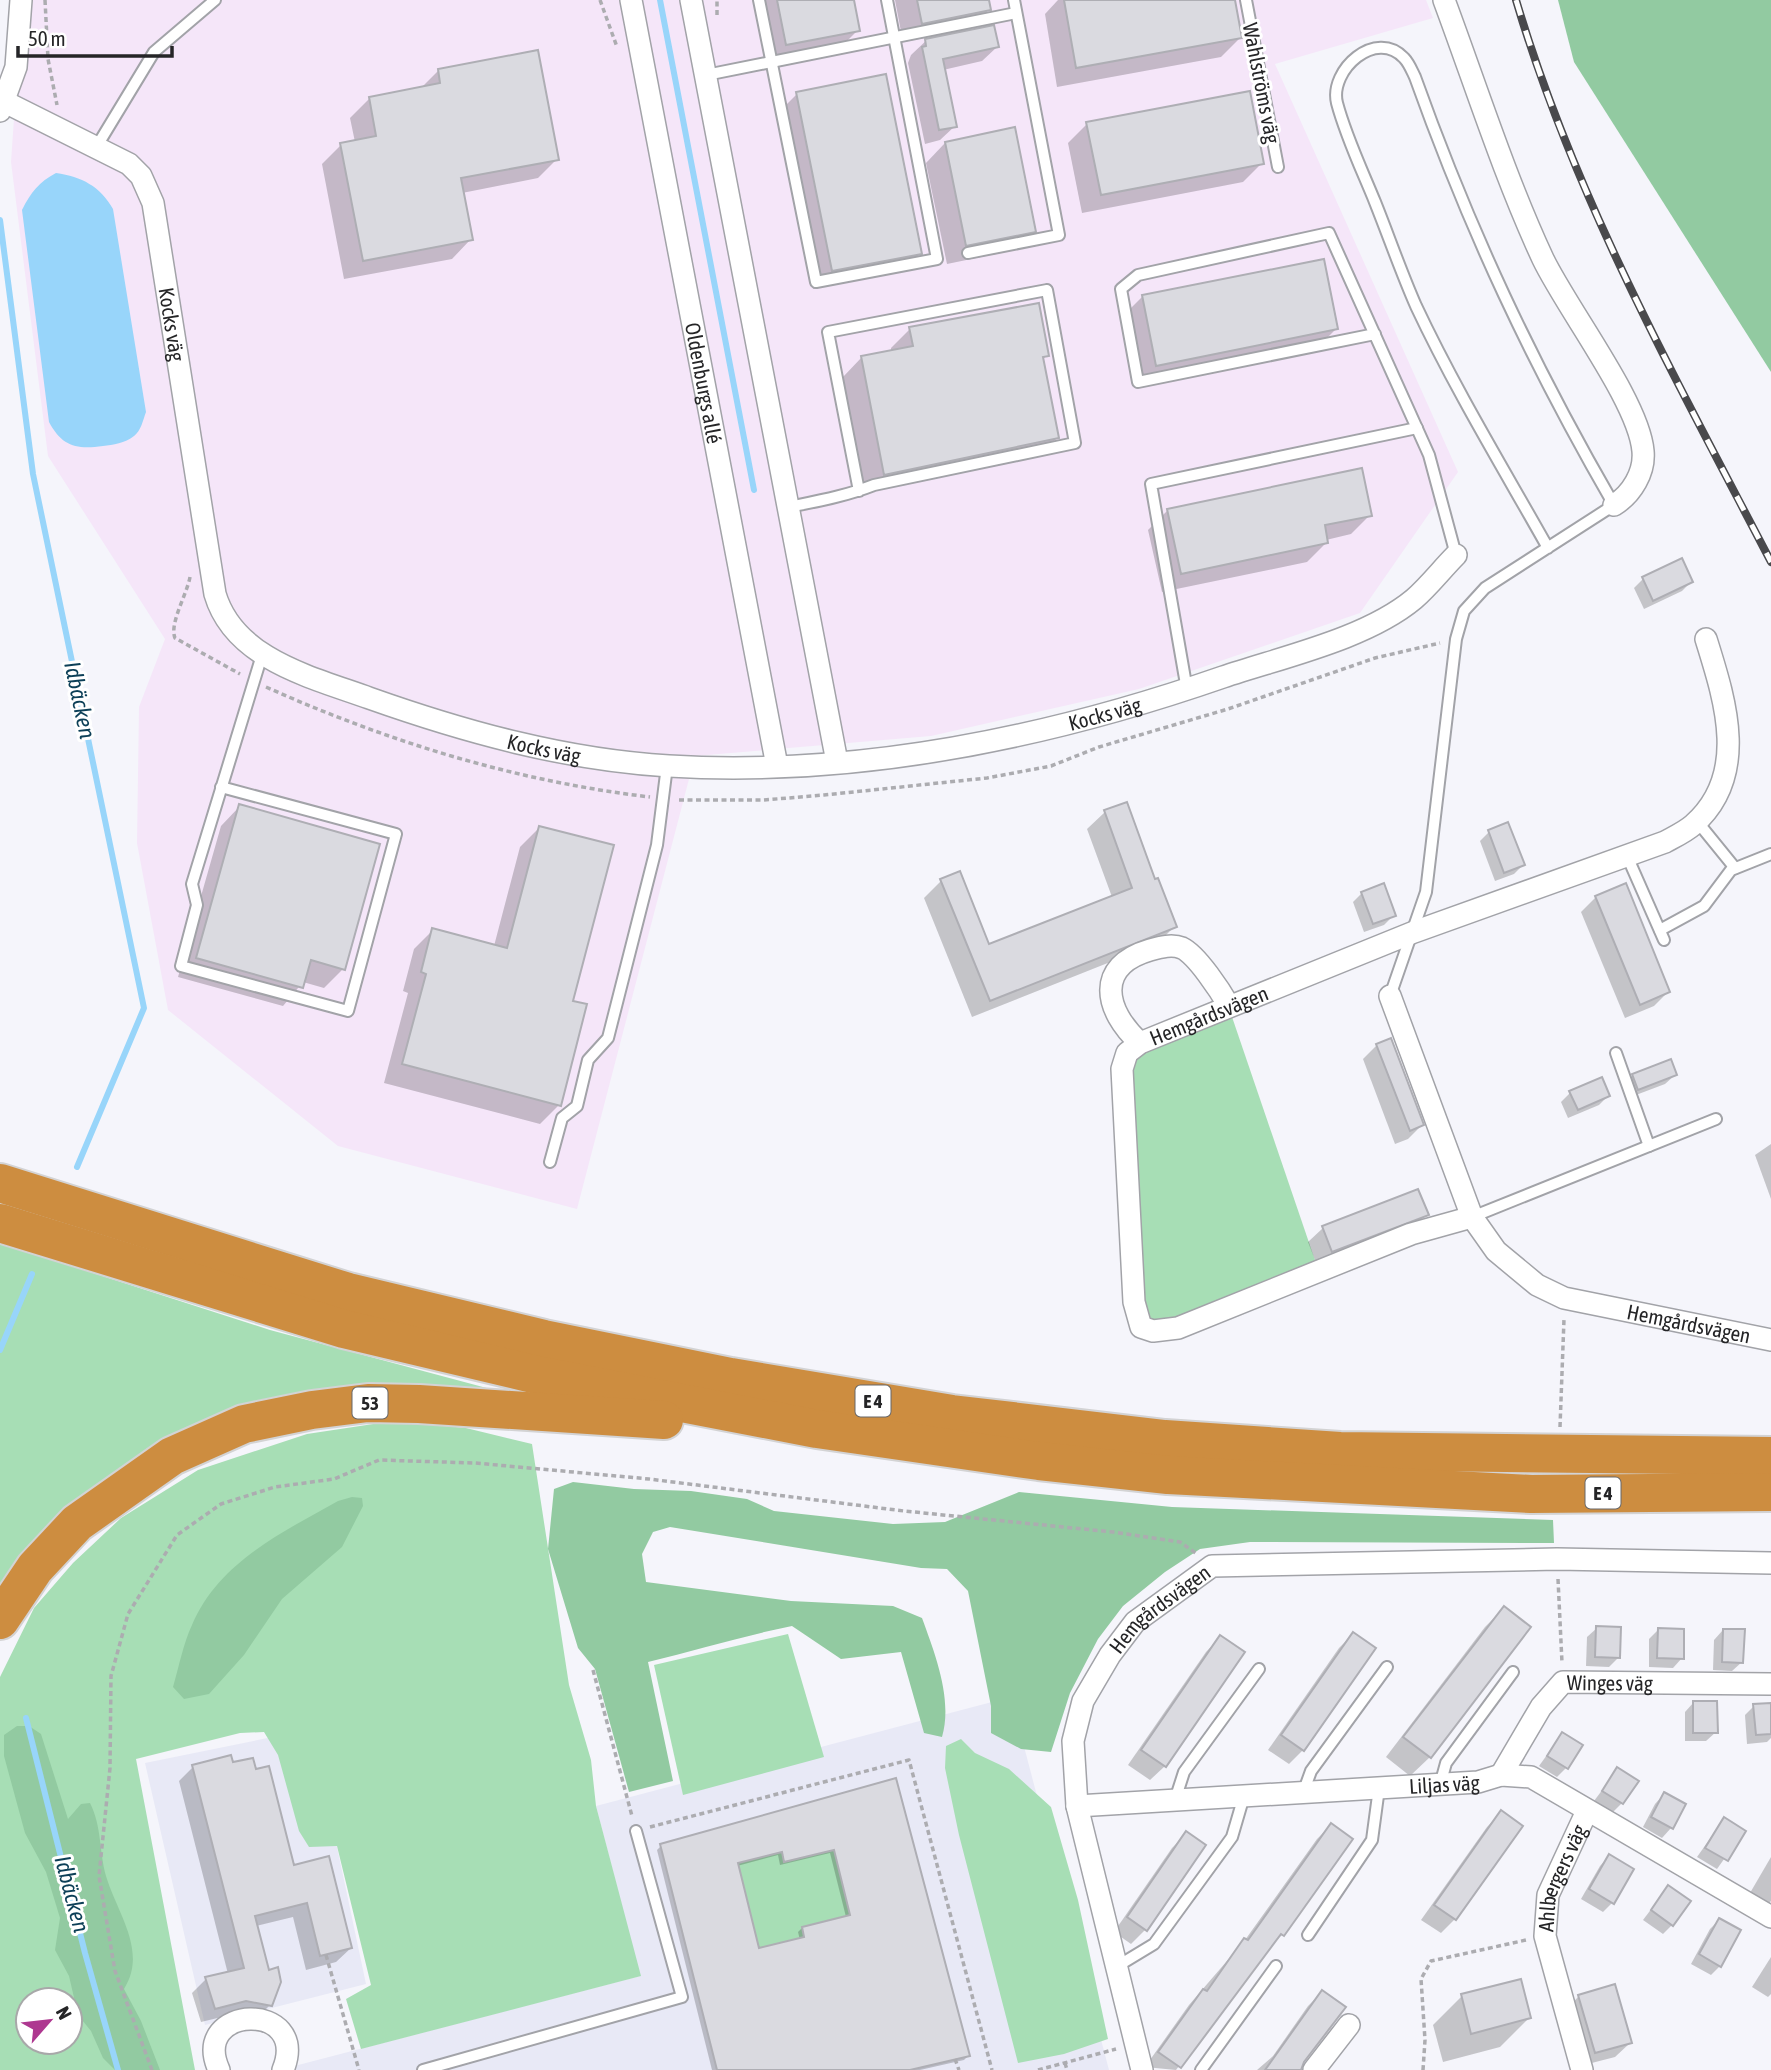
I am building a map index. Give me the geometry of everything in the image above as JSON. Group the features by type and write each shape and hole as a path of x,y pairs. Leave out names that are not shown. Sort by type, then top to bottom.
{"highway":[{"name":"E 4","path":"0,1182 348,1292 531,1336 731,1377 952,1414 1152,1438 1339,1451 1771,1456"},
{"name":"E 4","path":"0,1223 344,1329 537,1375 817,1429 1027,1460 1168,1475 1517,1493 1771,1492"},
{"name":"53","path":"0,1620 35,1568 77,1522 172,1456 244,1424 368,1403 817,1429"}],"street":[{"path":"2,107 16,67 20,0"},
{"name":"Oldenburgs allé","path":"631,0 776,766"},
{"path":"691,0 837,762"},
{"path":"1444,0 1512,186 1542,257 1563,298 1615,382 1636,428 1643,452 1640,477 1618,503"},
{"name":"Kocks väg","path":"2,107 49,123 128,164 141,176 153,202 215,594 220,612 233,632 262,655 346,690 427,719 495,738 554,750 667,766 776,766 837,762 934,750 1019,735 1187,690 1361,630 1413,600 1456,555"},
{"name":"Hemgårdsvägen","path":"1472,1217 1411,1234 1178,1328 1153,1331 1141,1327 1134,1302 1122,1069 1126,1053 1140,1043 1414,932 1665,842 1696,820 1716,794 1731,747 1725,700 1706,639"},
{"path":"1140,1043 1121,1026 1111,1001 1114,975 1131,956 1167,946 1180,947 1191,954 1229,1006"},
{"name":"Hemgårdsvägen","path":"1390,996 1472,1217 1496,1251 1537,1285 1564,1298 1771,1339"},
{"name":"Hemgårdsvägen","path":"1142,2070 1077,1806 1073,1741 1083,1701 1110,1655 1135,1622 1212,1566 1557,1559 1771,1563"},
{"name":"Winges väg","path":"1501,1775 1541,1707 1563,1682 1771,1684"},
{"name":"Liljas väg","path":"1077,1806 1478,1782 1501,1775 1531,1777 1771,1917"},
{"name":"Ahlbergers väg","path":"1582,2070 1545,1936 1548,1895 1587,1811"},
{"path":"218,2068 216,2044 224,2029 238,2020 255,2017 271,2023 282,2035 287,2052 283,2070"},
{"path":"1314,2070 1349,2025"}],"lane":[{"path":"97,146 154,52 215,0"},
{"path":"760,0 816,282 937,258 887,0"},
{"path":"968,253 1059,235 1014,0"},
{"name":"Wahlströms väg","path":"1245,0 1278,167"},
{"path":"706,75 1016,13"},
{"path":"1548,548 1476,421 1416,305 1353,148 1337,102 1336,85 1343,68 1358,55 1376,49 1394,52 1404,58 1415,77 1450,177 1487,262 1559,409 1618,503"},
{"path":"1375,334 1138,382 1121,289 1138,275 1329,233 1375,334 1429,455 1456,555"},
{"path":"789,507 1075,443 1047,290 828,332 859,491"},
{"path":"1187,690 1151,484 1417,428"},
{"path":"1390,996 1426,892 1456,639 1464,611 1485,588 1643,489"},
{"path":"221,787 396,834 348,1011 181,966 197,905 192,884 221,787 262,655"},
{"path":"550,1162 562,1118 577,1106 588,1060 608,1038 657,845 667,766"},
{"path":"1696,820 1735,868"},
{"path":"1627,856 1662,935 1704,906 1735,868 1771,853"},
{"path":"1616,1053 1649,1146"},
{"path":"1472,1217 1716,1119"},
{"path":"1303,1793 1311,1771 1387,1667"},
{"path":"1175,1800 1184,1772 1259,1669"},
{"path":"1440,1784 1446,1763 1513,1672"},
{"path":"1308,1935 1372,1840 1379,1788"},
{"path":"1116,1967 1154,1944 1232,1836 1244,1796"},
{"path":"423,2070 682,1997 636,1831"},
{"path":"1201,2070 1276,1966"}],"path":[{"path":"45,0 48,59 58,104 49,123"},
{"path":"190,565 187,595 173,626 175,638 254,681 406,744 505,772 599,791 664,799 764,800 986,778 1025,771 1228,709 1375,658 1456,639"},
{"path":"1559,1436 1564,1298"},
{"path":"152,2070 115,1971 99,1876 110,1768 111,1676 128,1614 177,1535 221,1504 275,1487 334,1479 379,1460 475,1463 649,1479 904,1511 1113,1532 1180,1542 1212,1566"},
{"path":"1557,1559 1563,1682"},
{"path":"593,1670 636,1831 909,1760 992,2070"},
{"path":"1423,2070 1425,2040 1421,1979 1431,1961 1545,1936"},
{"path":"326,1955 359,2070"},
{"path":"1038,2070 1135,2044"},
{"path":"955,2059 959,2070"},
{"path":"1065,2063 1067,2070"}],"shaded area":[{"path":"10,0 1426,0 1433,18 1275,64 1458,472 1360,613 1139,689 931,736 695,756 577,1209 338,1146 168,1010 137,843 139,707 165,639 48,456 11,162 17,75"},
{"path":"1011,1697 1109,2070 279,2070 640,1976 596,1806"},
{"path":"312,1729 366,1984 205,2025 145,1763"}],"green space":[{"path":"1558,0 1771,0 1771,372 1574,62"},
{"path":"1231,1014 1318,1269 1178,1324 1141,1320 1127,1071 1136,1051"},
{"path":"0,1243 270,1330 524,1398 242,1416 0,1601"},
{"path":"393,1421 466,1428 532,1444 569,1685 591,1760 596,1806 641,1976 361,2049 346,1999 371,1985 337,1846 309,1847 299,1831 278,1755 264,1732 240,1733 136,1759 195,2070 0,2070 0,1677 34,1608 73,1563 121,1518 198,1470 307,1434"},
{"path":"573,1482 634,1489 691,1491 747,1499 774,1511 893,1524 945,1522 1019,1492 1172,1507 1553,1520 1554,1543 1250,1542 1200,1549 1165,1572 1123,1606 1098,1639 1070,1693 1051,1752 1021,1749 991,1733 991,1706 968,1591 947,1569 921,1568 670,1527 653,1532 642,1554 646,1582 791,1601 893,1606 922,1618 941,1677 945,1722 942,1737 924,1733 901,1652 841,1659 792,1626 648,1662 673,1781 629,1792 595,1669 578,1648 548,1549 554,1489"},
{"path":"352,1497 362,1498 363,1506 342,1547 282,1599 244,1655 209,1694 184,1699 173,1687 184,1648 192,1625 218,1584 254,1551 274,1538 338,1501"},
{"path":"788,1634 824,1757 683,1795 654,1665"},
{"path":"17,1726 29,1726 41,1734 68,1819 81,1804 90,1803 106,1876 132,1946 131,1975 124,1989 141,2021 160,2070 115,2070 103,2058 91,2031 84,2022 84,1986 71,1986 55,1950 60,1918 46,1872 25,1833 4,1756 4,1735"},
{"path":"961,1739 975,1753 1009,1769 1051,1807 1078,1900 1108,2039 1064,2054 1018,2063 959,1835 945,1768 946,1746"},
{"path":"834,1850 853,1928 837,1918 802,1927 804,1937 759,1948 738,1863 782,1852 785,1862"}],"water":[{"path":"56,173 89,184 102,194 113,209 146,412 136,434 115,444 93,447 71,445 59,436 49,422 22,210 36,188"}],"building":[{"path":"777,0 854,0 860,31 786,45"},
{"path":"917,0 989,0 991,10 922,24"},
{"path":"1064,0 1235,0 1242,38 1076,68"},
{"path":"994,25 999,47 943,59 957,127 939,130 922,47 926,46 925,39"},
{"path":"538,50 559,160 461,178 473,240 363,261 340,143 376,136 369,97 440,83 438,69"},
{"path":"886,74 922,254 832,271 796,92"},
{"path":"1250,91 1264,164 1101,195 1086,122"},
{"path":"1015,127 1036,232 966,246 945,142"},
{"path":"1324,259 1338,329 1156,366 1142,295"},
{"path":"1039,303 1049,356 1043,357 1059,438 884,475 861,356 913,346 909,327"},
{"path":"1362,468 1372,516 1325,525 1328,543 1181,574 1167,509"},
{"path":"1682,558 1693,582 1653,601 1642,577"},
{"path":"1127,802 1155,879 1158,878 1177,927 990,1001 940,879 960,871 989,944 1132,888 1104,810"},
{"path":"239,804 380,844 345,970 311,960 303,988 196,958"},
{"path":"1508,822 1525,865 1504,873 1488,830"},
{"path":"539,826 614,845 573,1001 587,1004 561,1106 402,1064 426,974 421,972 432,928 507,948"},
{"path":"1384,883 1396,916 1373,924 1361,892"},
{"path":"1626,883 1670,992 1640,1005 1595,896"},
{"path":"1391,1038 1424,1125 1410,1131 1376,1044"},
{"path":"1671,1059 1677,1075 1638,1090 1632,1074"},
{"path":"1602,1077 1610,1096 1578,1110 1569,1091"},
{"path":"1418,1189 1429,1215 1332,1252 1322,1226"},
{"path":"1504,1606 1531,1627 1431,1758 1403,1737"},
{"path":"1596,1626 1621,1627 1620,1658 1595,1657"},
{"path":"1658,1628 1684,1629 1684,1659 1657,1658"},
{"path":"1723,1629 1745,1629 1743,1663 1722,1662"},
{"path":"1353,1632 1376,1648 1304,1751 1281,1735"},
{"path":"1220,1635 1245,1652 1166,1767 1141,1750"},
{"path":"1693,1701 1717,1701 1718,1733 1693,1733"},
{"path":"1771,1703 1771,1734 1756,1735 1753,1704"},
{"path":"1562,1732 1583,1745 1568,1769 1547,1756"},
{"path":"231,1755 233,1762 253,1758 256,1769 269,1766 294,1865 329,1856 352,1948 320,1956 307,1903 255,1916 269,1970 278,1967 281,1982 272,2006 246,2001 215,2009 205,1977 244,1968 192,1765"},
{"path":"1617,1767 1639,1781 1623,1804 1602,1791"},
{"path":"896,1778 970,2056 910,2070 717,2070 660,1844","holes":["834,1850 850,1915 802,1927 804,1937 759,1948 738,1863 782,1852 784,1862"]},
{"path":"1664,1792 1686,1804 1673,1829 1651,1817"},
{"path":"1501,1810 1523,1826 1456,1920 1434,1905"},
{"path":"1724,1817 1746,1831 1728,1861 1705,1848"},
{"path":"1331,1823 1353,1839 1284,1936 1281,1934 1181,2068 1158,2052 1203,1989 1207,1991 1244,1938 1248,1940"},
{"path":"1186,1831 1206,1845 1147,1931 1127,1917"},
{"path":"1609,1854 1634,1869 1614,1904 1589,1889"},
{"path":"1668,1885 1691,1901 1673,1926 1651,1910"},
{"path":"1719,1918 1741,1930 1721,1967 1699,1954"},
{"path":"1521,1979 1531,2018 1471,2034 1461,1994"},
{"path":"1615,1984 1632,2043 1595,2053 1578,1995"},
{"path":"1322,1990 1346,2007 1304,2062 1301,2070 1265,2070"}],"waterway":[{"path":"660,0 754,490"},
{"name":"Idbäcken","path":"0,220 33,474 144,1008 77,1167"},
{"name":"Idbäcken","path":"0,1350 32,1274"},
{"name":"Idbäcken","path":"26,1718 85,1953 118,2070"}],"railway":[{"path":"1516,0 1567,146 1598,217 1664,356 1771,562"}]}
